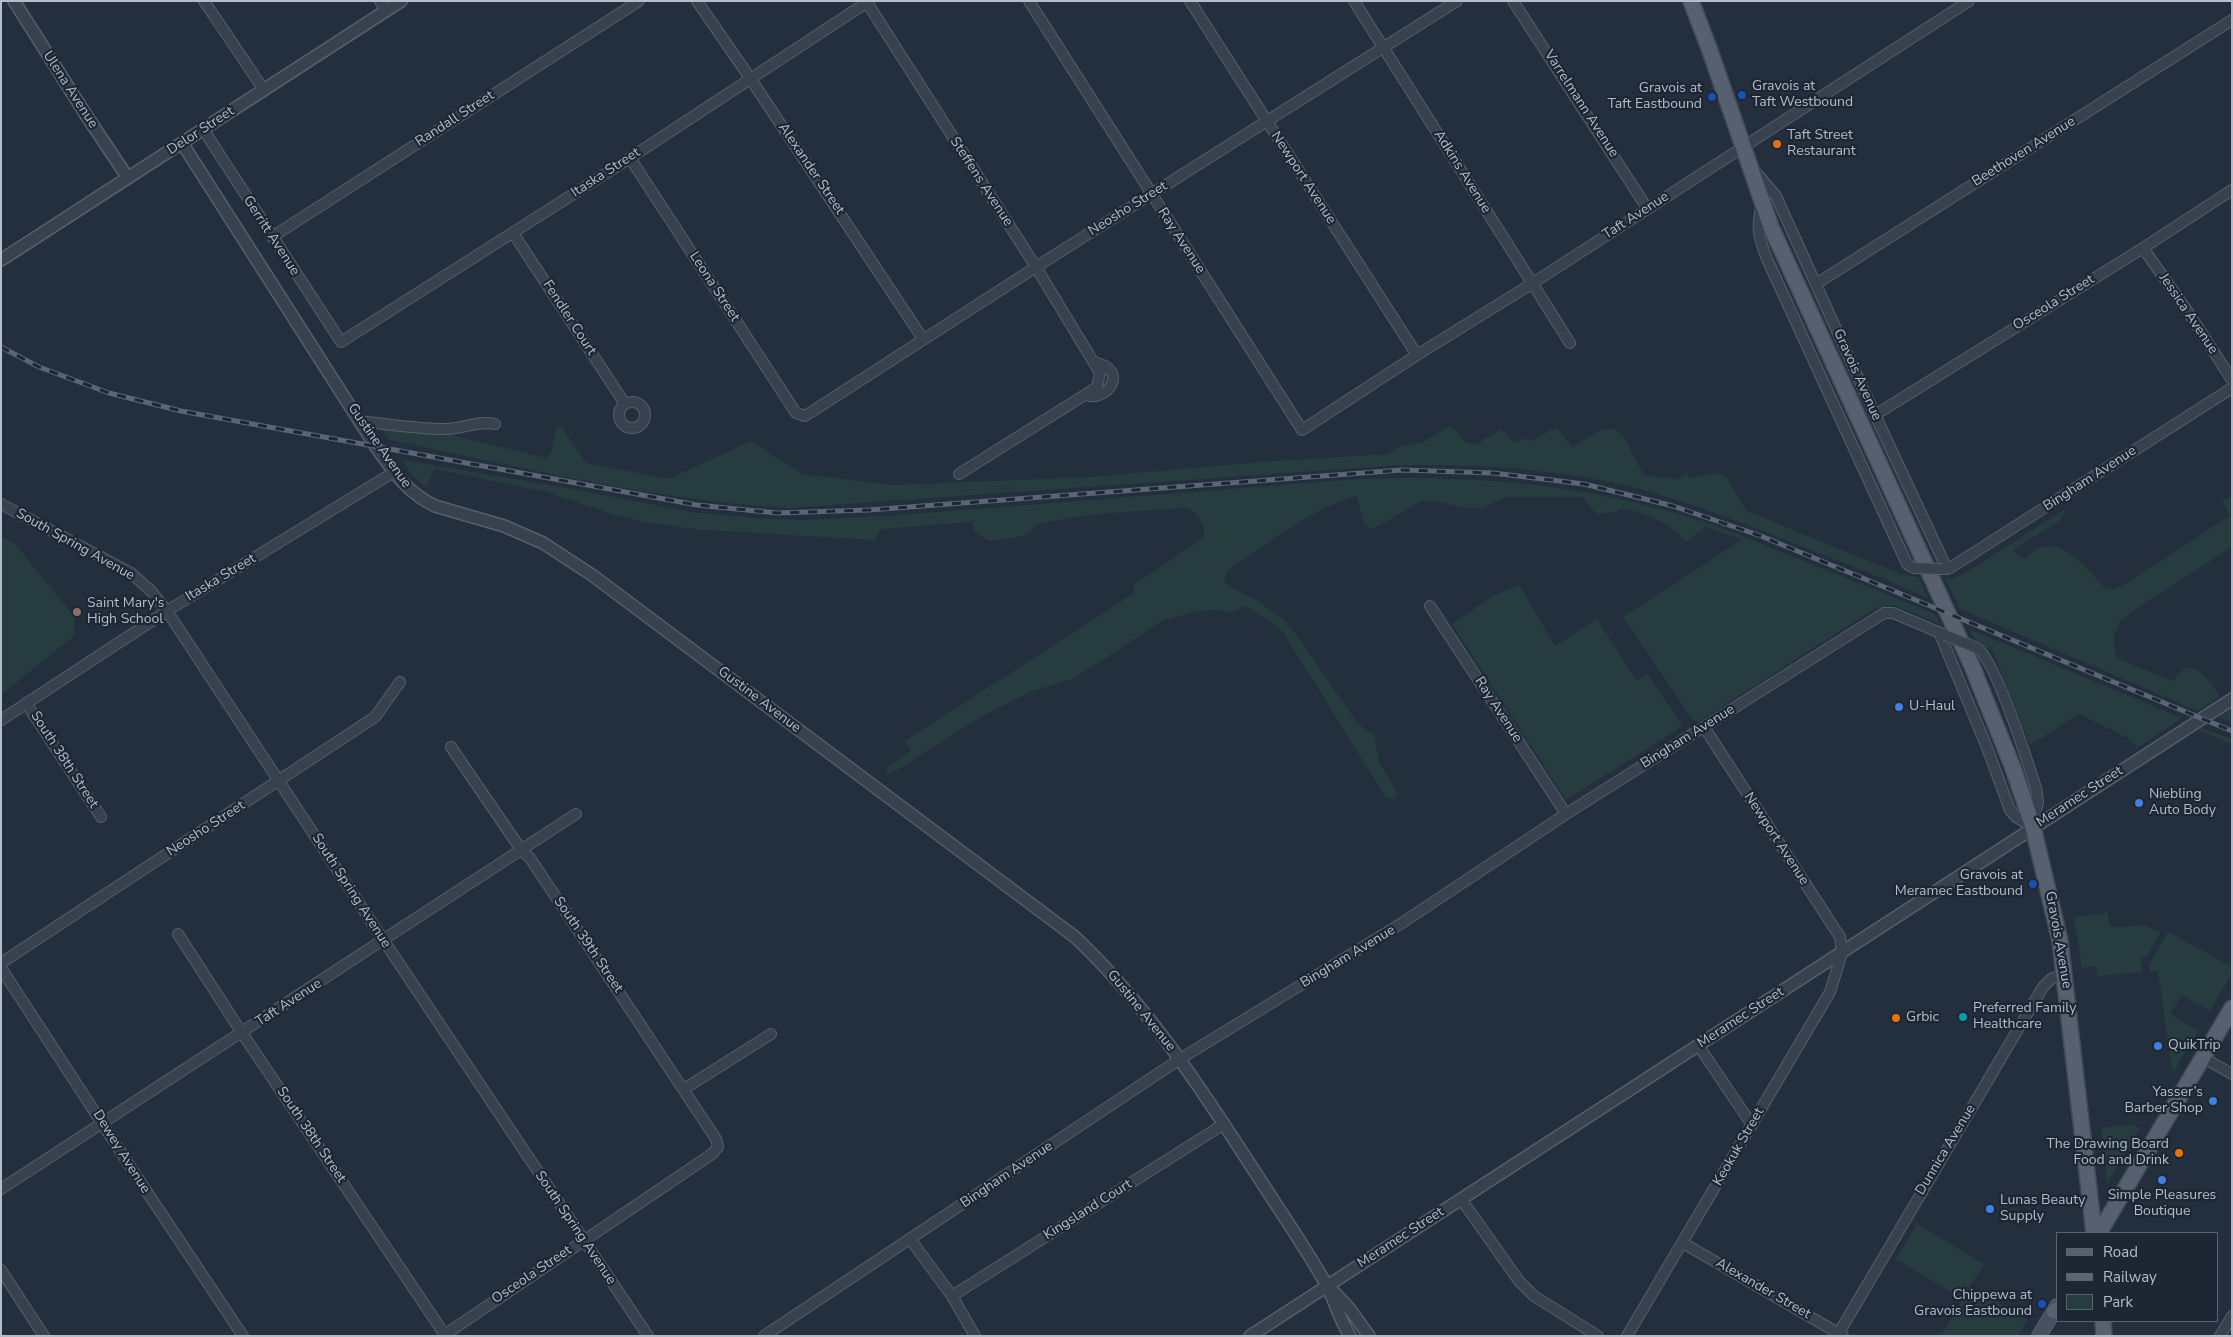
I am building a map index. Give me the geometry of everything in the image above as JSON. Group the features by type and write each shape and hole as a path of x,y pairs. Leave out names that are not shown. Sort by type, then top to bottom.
{"main road":[{"name":"Gravois Avenue","path":"1691,1 1752,168 1762,203 1804,300 1972,666 2003,742 2033,827 2056,918 2065,974 2094,1232"},
{"path":"2100,1232 2232,1008"},
{"path":"2039,1336 2056,1309"},
{"path":"2103,1322 2104,1336"}],"street":[{"name":"Ulena Avenue","path":"14,1 128,178"},
{"path":"204,1 264,90"},
{"name":"Delor Street","path":"1,260 264,90 383,6 401,1"},
{"name":"Randall Street","path":"272,237 639,1"},
{"name":"Alexander Street","path":"697,1 923,339"},
{"name":"Ray Avenue","path":"1029,1 1302,430"},
{"name":"Newport Avenue","path":"1190,1 1417,354"},
{"name":"Adkins Avenue","path":"1354,1 1570,343"},
{"name":"Neosho Street","path":"799,416 805,416 1036,267 1457,1"},
{"name":"Varrelmann Avenue","path":"1513,1 1647,208"},
{"name":"Taft Avenue","path":"1302,430 1417,354 1533,283 1969,1"},
{"name":"Itaska Street","path":"341,342 630,158 867,2"},
{"name":"Steffens Avenue","path":"867,2 1099,369 1100,377 1097,386 1086,395 959,474"},
{"name":"Beethoven Avenue","path":"1816,284 2232,20"},
{"name":"Gerritt Avenue","path":"203,129 341,342"},
{"name":"Gustine Avenue","path":"182,143 359,421 406,488 424,501 435,506 504,526 543,544 592,575 1075,937 1106,966 1134,998 1180,1059 1224,1124 1327,1286 1350,1336"},
{"name":"Leona Street","path":"630,158 799,416"},
{"name":"Gravois Avenue","path":"1752,168 1776,196 1945,569 1914,568 1907,564 1767,259 1758,232 1762,203"},
{"name":"Osceola Street","path":"1875,415 2143,248 2232,190"},
{"name":"Fendler Court","path":"513,233 625,404"},
{"name":"Jessica Avenue","path":"2143,248 2232,380"},
{"name":"Bingham Avenue","path":"1945,569 2232,388"},
{"path":"359,421 445,429 460,428 486,422 496,424"},
{"name":"Itaska Street","path":"1,720 167,611 394,472"},
{"name":"South Spring Avenue","path":"1,504 131,573 151,590 167,611 384,941 648,1336"},
{"name":"Ray Avenue","path":"1430,606 1566,814"},
{"name":"Bingham Avenue","path":"764,1336 1180,1059 1402,923 1566,814 1884,613 1893,613 1942,633"},
{"path":"1942,633 2010,810 2016,817 2033,827"},
{"name":"Gravois Avenue","path":"1942,633 1977,648 1986,656 2009,709 2036,788 2038,801 2033,827"},
{"name":"Neosho Street","path":"1,963 375,717 400,682"},
{"name":"Meramec Street","path":"1250,1336 2232,699"},
{"name":"South 38th Street","path":"26,703 101,817"},
{"name":"Newport Avenue","path":"1704,727 1840,937 1842,953"},
{"name":"South 39th Street","path":"451,747 522,851 530,858 716,1139 718,1146"},
{"name":"Taft Avenue","path":"1,1189 576,814"},
{"name":"South 38th Street","path":"178,934 444,1335"},
{"name":"Keokuk Street","path":"1628,1336 1830,992 1842,953"},
{"name":"Dewey Avenue","path":"1,968 142,1186 243,1336"},
{"name":"Dunnica Avenue","path":"1839,1335 2043,987 2051,979 2065,974"},
{"path":"684,1090 771,1034"},
{"path":"1698,1045 1752,1125"},
{"path":"2202,1057 2232,1074"},
{"name":"Kingsland Court","path":"952,1296 1224,1124"},
{"name":"Osceola Street","path":"444,1335 712,1154 718,1146"},
{"path":"1461,1199 1518,1281 1534,1296 1598,1336"},
{"path":"910,1239 952,1296 975,1336"},
{"name":"Alexander Street","path":"1683,1243 1839,1335"},
{"path":"1,1270 44,1336"},
{"name":"Gustine Avenue","path":"1327,1286 1349,1308 1369,1336"},
{"path":"2220,1336 2232,1316"}],"green space":[{"path":"561,426 586,463 669,479 751,441 802,474 892,485 1089,477 1273,461 1388,454 1398,447 1424,442 1450,426 1456,429 1465,442 1476,445 1501,429 1511,441 1516,442 1526,438 1534,441 1557,428 1572,448 1589,436 1602,430 1612,429 1619,432 1624,439 1645,476 1677,479 1686,473 1690,479 1714,473 1725,476 1747,511 1900,574 1918,577 1928,598 1753,527 1659,494 1611,482 1551,472 1490,467 1399,465 790,508 689,498 589,482 390,440 380,428 421,434 448,434 546,458 551,453 556,428"},
{"path":"402,460 579,490 690,512 768,519 804,520 898,515 1358,479 1443,478 1525,484 1606,496 1647,505 1702,521 1744,536 1935,614 1940,624 1893,605 1876,608 1698,722 1692,719 1623,617 1742,540 1705,527 1686,542 1665,524 1638,512 1620,509 1615,512 1597,515 1583,497 1506,497 1483,508 1468,509 1440,502 1421,501 1373,529 1363,520 1356,496 1322,509 1306,518 1228,570 1224,578 1226,584 1255,599 1284,620 1296,634 1358,724 1374,735 1379,761 1398,794 1394,799 1386,798 1283,632 1271,621 1246,606 1233,612 1214,610 1193,612 1162,621 1073,679 1032,691 982,716 889,775 886,769 911,750 905,741 1133,594 1134,585 1204,537 1200,519 1194,512 1186,508 1091,515 1036,525 1032,531 1023,536 990,541 974,532 972,522 882,529 874,540 702,530 644,522 612,514 546,492 435,469 426,487 411,474"},
{"path":"2232,496 2232,547 2136,609 2119,623 2114,636 2115,654 2119,659 2172,681 2183,670 2188,668 2199,671 2220,696 2198,711 1960,609 1945,578 1951,579 1960,576 2064,510 2066,511 2059,521 2013,550 2025,560 2036,550 2047,546 2058,548 2079,560 2105,588 2113,589 2125,584 2230,516 2222,501"},
{"path":"1,537 15,544 75,617 74,636 1,695"},
{"path":"1519,585 1555,646 1597,619 1637,681 1647,674 1683,726 1566,800 1452,624 1495,595"},
{"path":"1969,629 2182,718 2137,748 2128,738 2079,714 2030,745 1992,649 1988,650 1973,637"},
{"path":"2232,706 2232,722 2216,716"},
{"path":"2199,727 2232,739 2232,744 2201,731"},
{"path":"2108,913 2108,922 2111,927 2147,926 2160,932 2147,957 2141,958 2142,972 2098,976 2096,966 2082,968 2074,917"},
{"path":"2167,933 2171,933 2232,967 2232,973 2210,1011 2182,995 2170,1014 2198,1031 2175,1070 2172,1069 2158,971 2150,972 2149,965"},
{"path":"2133,1124 2140,1128 2107,1184 2101,1128"},
{"path":"1917,1224 1984,1264 1970,1286 2027,1320 2018,1336 1941,1336 1963,1299 1896,1259"}],"railway":[{"path":"1,347 39,367 109,393 181,411 697,505 777,513 869,510 1402,470 1493,473 1584,484 1673,506 1761,536 2232,731"}],"place":[{"name":"Gravois at Taft Westbound","path":"1742,95"},
{"name":"Gravois at Taft Eastbound","path":"1712,97"},
{"name":"Taft Street Restaurant","path":"1777,144"},
{"name":"Saint Mary's High School","path":"77,612"},
{"name":"U-Haul","path":"1899,707"},
{"name":"Niebling Auto Body","path":"2139,803"},
{"name":"Gravois at Meramec Eastbound","path":"2033,884"},
{"name":"Preferred Family Healthcare","path":"1963,1017"},
{"name":"Grbic","path":"1896,1018"},
{"name":"QuikTrip","path":"2158,1046"},
{"name":"Yasser’s Barber Shop","path":"2213,1101"},
{"name":"The Drawing Board Food and Drink","path":"2179,1153"},
{"name":"Simple Pleasures Boutique","path":"2162,1180"},
{"name":"Lunas Beauty Supply","path":"1990,1209"},
{"name":"Chippewa at Gravois Eastbound","path":"2042,1304"}]}
